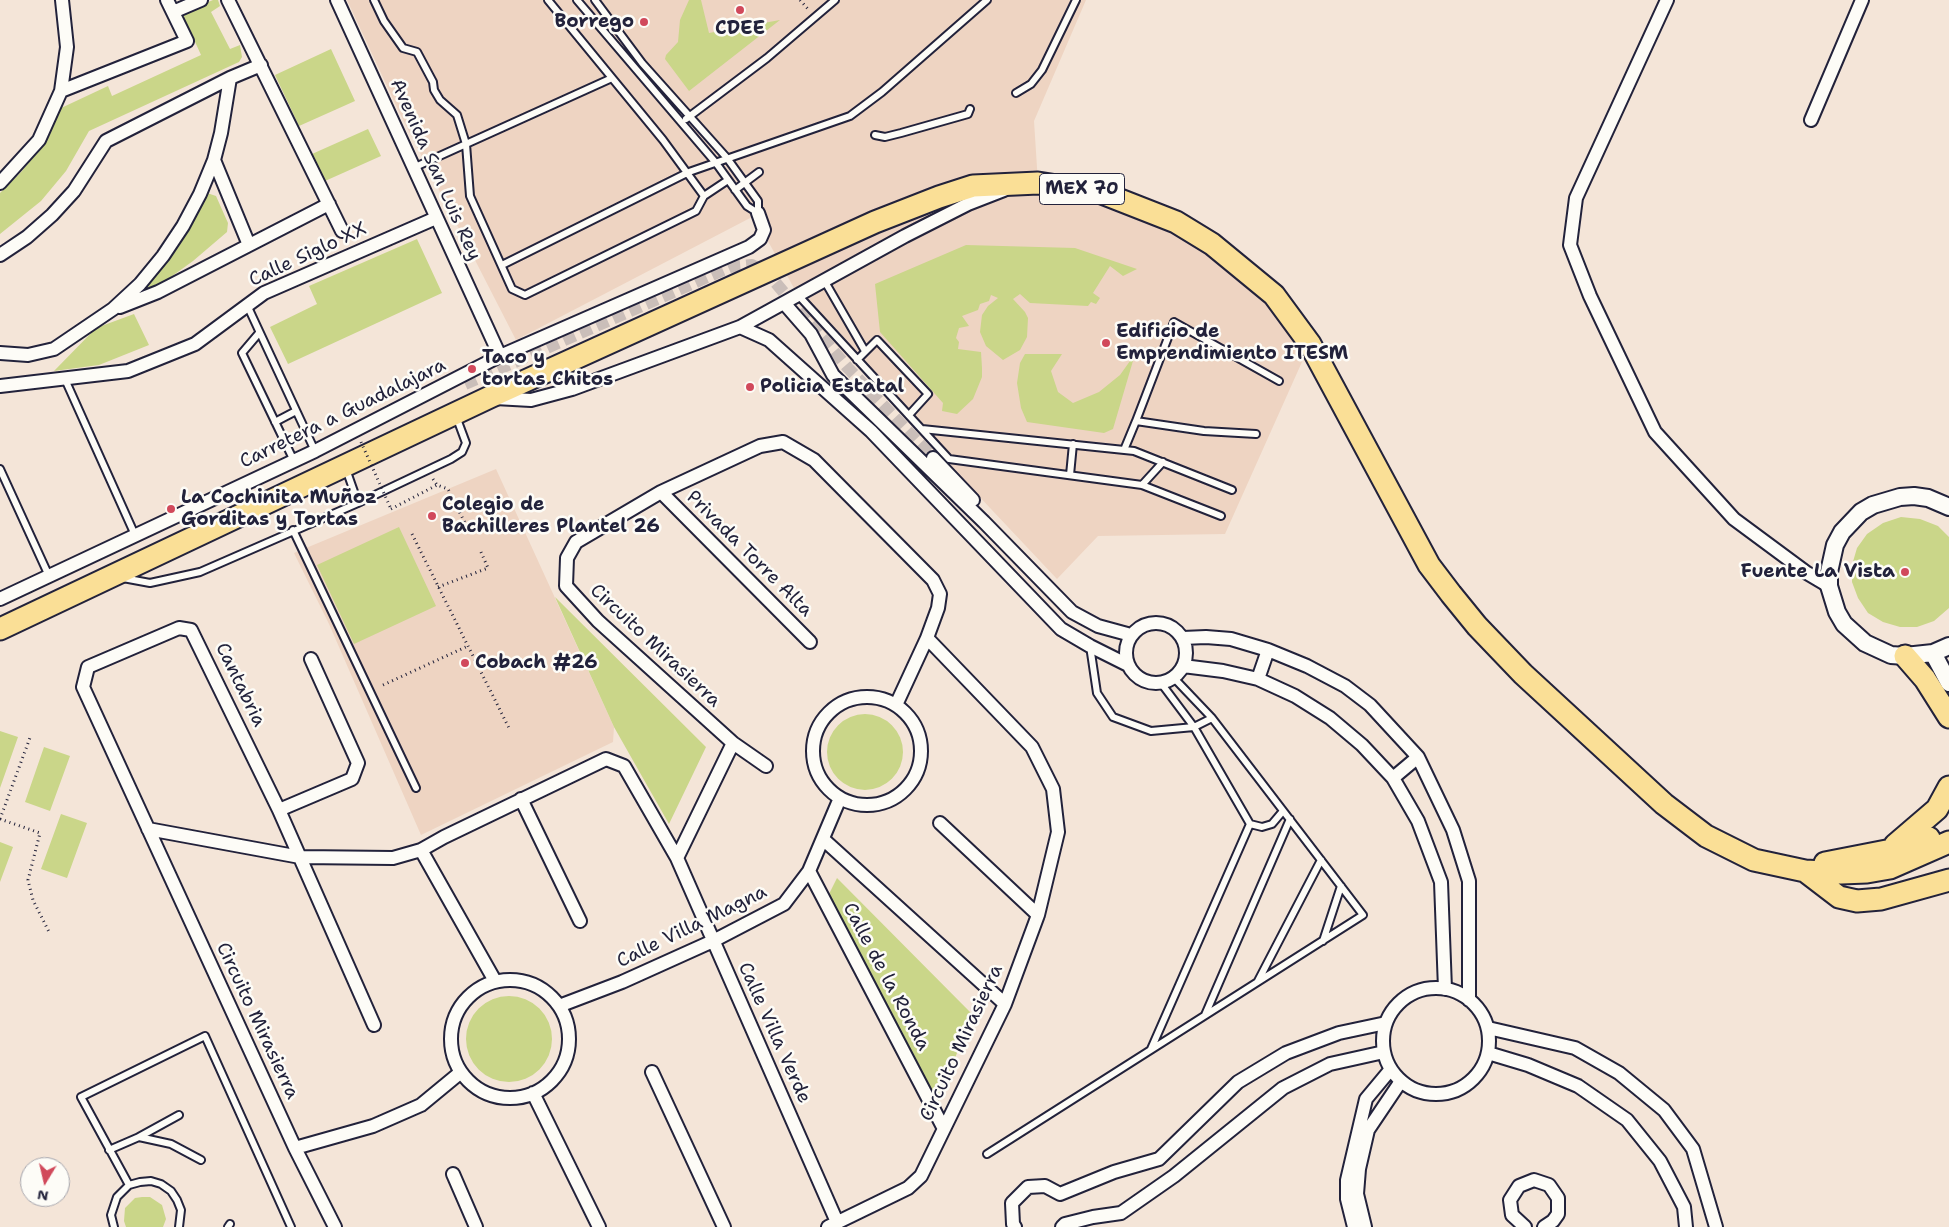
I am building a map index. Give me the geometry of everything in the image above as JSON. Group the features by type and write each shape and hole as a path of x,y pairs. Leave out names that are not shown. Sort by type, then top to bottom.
{"highway":[{"name":"MEX 70","path":"0,629 490,397 875,222 973,186 1024,182 1102,193 1176,222 1212,244 1274,296 1310,344 1429,565 1477,626 1523,674 1664,804 1706,836 1754,860 1797,870 1867,872 1905,863 1949,842"},
{"path":"1905,656 1925,679 1949,717"},
{"path":"1884,852 1937,809 1949,787"},
{"path":"1797,870 1912,846 1949,828"},
{"path":"1912,889 1949,867"},
{"path":"1797,870 1839,897 1857,902 1881,899 1949,880"}],"street":[{"path":"0,183 39,140 61,91 67,47 62,0"},
{"path":"61,91 187,41 170,6 201,0"},
{"path":"228,0 342,231"},
{"name":"Avenida San Luis Rey","path":"337,0 500,356"},
{"path":"1667,0 1576,198 1570,245 1590,296 1655,432 1734,519 1807,573 1829,586"},
{"path":"1811,120 1862,0"},
{"path":"0,255 27,237 52,215 74,191 106,141 230,78 260,65"},
{"path":"0,353 28,355 54,349 113,309 140,284 173,241 200,194 214,160 225,115 230,78"},
{"path":"214,160 249,244"},
{"path":"490,397 531,400 572,389 740,327 968,204 1024,182"},
{"path":"113,309 158,292 329,204"},
{"name":"Carretera a Guadalajara","path":"0,599 315,451 500,356 749,247 760,239 764,230 758,212"},
{"name":"Calle Siglo XX","path":"0,386 128,371 195,344 264,292 436,218"},
{"path":"784,303 811,334 833,375 984,522 1072,612 1098,626 1131,635"},
{"path":"740,327 770,340 871,431 1062,629 1090,646 1128,664"},
{"path":"424,395 465,384"},
{"name":"Circuito Mirasierra","path":"766,766 733,743 598,621 566,586 567,558 576,542 661,492 760,446 783,442 814,460 933,580 940,594 938,608 927,638 1032,747 1053,789 1058,832 1038,915 1005,1004 943,1127 921,1176 908,1188 833,1225"},
{"path":"933,458 972,499 984,522"},
{"name":"Privada Torre Alta","path":"661,492 810,642"},
{"path":"1949,507 1928,498 1900,496 1873,505 1861,512 1842,532 1835,545 1831,558 1829,586 1837,612 1854,635 1878,650 1905,656 1932,653 1949,646"},
{"path":"1062,629 1072,612"},
{"path":"1159,622 1177,630 1183,638 1186,648 1184,666 1174,677 1160,683 1151,683 1133,674 1125,654 1126,644 1131,635 1148,623 1159,622"},
{"name":"Cantabria","path":"88,667 178,628 190,630 279,810 374,1025"},
{"path":"896,705 927,638"},
{"path":"1183,638 1231,639 1268,650 1345,686 1370,705 1418,757 1453,830 1469,881 1469,1000"},
{"path":"1258,680 1268,650"},
{"path":"1932,653 1949,683"},
{"path":"279,810 352,779 358,763 311,659"},
{"path":"1184,666 1223,671 1258,680 1295,696 1330,718 1362,745 1393,778 1418,821 1441,882 1445,989"},
{"name":"Circuito Mirasierra","path":"88,667 83,687 294,1148 335,1227"},
{"path":"859,698 878,698 896,705 909,716 918,730 922,747 920,764 914,779 903,792 881,803 855,804 840,798 825,786 816,769 813,755 814,741 818,728 833,709 859,698"},
{"path":"677,858 733,743"},
{"path":"1393,778 1418,757"},
{"path":"148,829 300,857 393,858 421,850 444,836 606,760 624,766 677,858"},
{"name":"Calle Villa Magna","path":"559,1006 622,982 713,941 784,904 809,871 824,840 840,798"},
{"path":"521,799 580,921"},
{"path":"940,823 1038,915"},
{"name":"Calle de la Ronda","path":"824,840 1005,1004"},
{"path":"421,850 495,981"},
{"name":"Calle Villa Verde","path":"677,858 833,1225"},
{"name":"Calle de la Ronda","path":"809,871 943,1127"},
{"path":"513,980 531,984 547,993 559,1006 567,1022 569,1039 567,1056 554,1078 533,1093 513,1098 493,1095 475,1086 461,1072 453,1055 450,1036 454,1017 464,1001 478,988 495,981 513,980"},
{"path":"1445,989 1458,993 1469,1000 1481,1013 1488,1028 1488,1054 1477,1076 1464,1086 1448,1093 1432,1094 1415,1090 1401,1081 1391,1069 1384,1052 1383,1038 1386,1024 1395,1008 1409,996 1426,990 1445,989"},
{"path":"1015,1227 1013,1224 1012,1203 1028,1187 1045,1186 1060,1194 1114,1172 1159,1159 1238,1082 1286,1053 1339,1033 1386,1024"},
{"path":"1488,1028 1575,1048 1619,1074 1664,1110 1693,1149 1716,1227"},
{"path":"1062,1227 1065,1224 1093,1217 1121,1213 1174,1176 1284,1088 1330,1064 1384,1052"},
{"path":"1488,1054 1528,1065 1578,1086 1627,1120 1660,1161 1684,1207 1686,1227"},
{"path":"1354,1227 1347,1200 1347,1180 1366,1099 1391,1069"},
{"path":"294,1148 373,1126 420,1105 461,1072"},
{"path":"652,1072 724,1227"},
{"path":"1365,1227 1357,1194 1359,1168 1368,1130 1401,1081"},
{"path":"533,1093 599,1227"},
{"path":"1159,1159 1174,1176"},
{"path":"453,1174 476,1227"},
{"path":"1525,1227 1517,1222 1510,1208 1513,1192 1526,1182 1542,1181 1555,1190 1559,1206 1550,1226"}],"lane":[{"path":"374,0 384,21 403,48 417,52 440,100 457,115 466,144 470,196 512,289 525,295 696,211 704,196 728,180"},
{"path":"548,0 689,172 704,196"},
{"path":"577,0 716,163 747,206 758,212 758,201 726,158 642,63 595,0"},
{"path":"682,123 767,58 835,0"},
{"path":"502,265 689,172 850,116 882,92 987,0"},
{"path":"1016,93 1030,84 1042,70 1076,0"},
{"path":"413,168 612,78"},
{"path":"875,135 886,137 968,114 970,109"},
{"path":"735,190 759,172"},
{"path":"824,280 864,351"},
{"path":"798,295 949,459 1142,485 1221,516"},
{"path":"247,305 315,451"},
{"path":"1124,450 1174,322 1279,381"},
{"path":"259,333 242,353 294,461"},
{"path":"857,360 877,340 928,394 909,415"},
{"path":"64,377 135,535"},
{"path":"275,422 296,410"},
{"path":"112,576 150,583 200,572 358,503 428,470 462,452 466,443 465,437 455,414"},
{"path":"1136,421 1204,431 1256,434"},
{"path":"922,429 1134,451 1232,490"},
{"path":"1070,475 1073,444"},
{"path":"1142,485 1163,462"},
{"path":"345,466 358,503"},
{"path":"0,469 48,576"},
{"path":"293,530 416,788"},
{"path":"1090,646 1097,693 1113,717 1151,731 1194,727 1212,718"},
{"path":"987,1154 1363,915 1212,718 1174,677"},
{"path":"1160,683 1194,727 1250,824 1262,827 1272,824 1283,811"},
{"path":"1204,1016 1290,819"},
{"path":"1150,1051 1250,824"},
{"path":"1258,982 1321,860"},
{"path":"1323,941 1341,886"},
{"path":"129,1185 81,1097 205,1036 291,1227"},
{"path":"109,1150 179,1115"},
{"path":"139,1136 171,1144 201,1160"},
{"path":"104,1227 113,1225 113,1206 117,1197 129,1185 151,1182 161,1184 171,1191 181,1210 179,1227"}],"path":[{"path":"360,442 391,509 437,485"},
{"path":"428,470 437,485 448,489 466,523"},
{"path":"412,534 510,730"},
{"path":"438,587 488,568 481,552"},
{"path":"383,685 468,646"},
{"path":"31,735 0,819 40,833 28,880 33,900 50,934"}],"shaded area":[{"path":"347,0 1086,0 1034,121 1038,183 1071,187 1212,244 1310,344 1225,534 1098,536 1057,579 810,317 754,216 516,340 399,112"},
{"name":"Cobach #26","path":"496,469 614,727 613,742 421,835 329,624 294,553"}],"green space":[{"path":"213,0 218,0 220,6 211,12 230,49 240,45 242,57 239,62 89,131 66,171 41,201 0,234 0,193 22,171 37,152 51,130 59,109 108,86 112,96 201,55 182,13"},
{"path":"689,0 701,0 709,33 780,20 689,91 665,59 666,55 678,42 680,20"},
{"path":"331,49 355,101 299,126 275,75"},
{"path":"368,129 381,156 325,181 312,154"},
{"path":"207,193 216,196 228,223 227,232 168,279 139,293"},
{"path":"417,239 442,293 288,364 270,327 317,304 309,286"},
{"path":"966,245 1075,248 1137,269 1123,276 1110,266 1093,293 1100,298 1096,304 1091,302 1088,306 1030,303 1020,294 1013,299 1028,318 1027,337 1020,350 1003,360 986,346 980,332 982,315 988,306 998,298 991,295 989,301 980,304 978,310 962,316 969,326 959,328 956,338 959,342 958,349 981,352 982,377 973,399 957,414 942,411 943,403 880,332 875,284"},
{"path":"134,314 149,345 99,365 54,371 96,328"},
{"path":"1025,354 1062,354 1051,371 1058,392 1073,403 1099,392 1120,375 1135,354 1113,429 1104,433 1027,422 1021,408 1017,383 1020,363"},
{"path":"1901,517 1920,519 1938,526 1949,537 1949,608 1934,621 1917,627 1900,627 1883,622 1868,613 1858,598 1852,582 1852,565 1857,548 1867,534 1883,523"},
{"path":"399,527 436,606 354,644 317,565"},
{"path":"555,597 706,747 669,824 614,727"},
{"path":"858,714 872,714 886,720 897,731 903,745 900,767 892,779 872,790 858,790 844,784 833,773 827,759 827,745 833,731 844,720"},
{"path":"0,731 18,737 0,788"},
{"path":"44,747 70,756 50,811 25,802"},
{"path":"61,814 87,823 67,878 41,869"},
{"path":"0,842 13,847 0,882"},
{"path":"837,878 972,1014 937,1105 829,894"},
{"path":"509,996 525,1000 539,1009 548,1023 552,1039 548,1055 539,1069 525,1078 509,1082 493,1078 479,1069 470,1055 466,1039 470,1023 479,1009 493,1000"},
{"path":"150,1197 162,1205 166,1219 163,1227 126,1227 124,1221 125,1208 135,1198"}],"tunnel":[{"path":"465,384 730,267 752,265 767,273 848,368 933,458"}],"place":[{"name":"CDEE","path":"740,10"},
{"name":"Borrego","path":"644,22"},
{"name":"Edificio de Emprendimiento ITESM","path":"1106,343"},
{"name":"Taco y tortas Chitos","path":"472,369"},
{"name":"Policia Estatal","path":"750,387"},
{"name":"La Cochinita Muñoz Gorditas y Tortas","path":"171,509"},
{"name":"Colegio de Bachilleres Plantel 26","path":"432,516"},
{"name":"Fuente La Vista","path":"1905,572"},
{"name":"Cobach #26","path":"465,663"}]}
